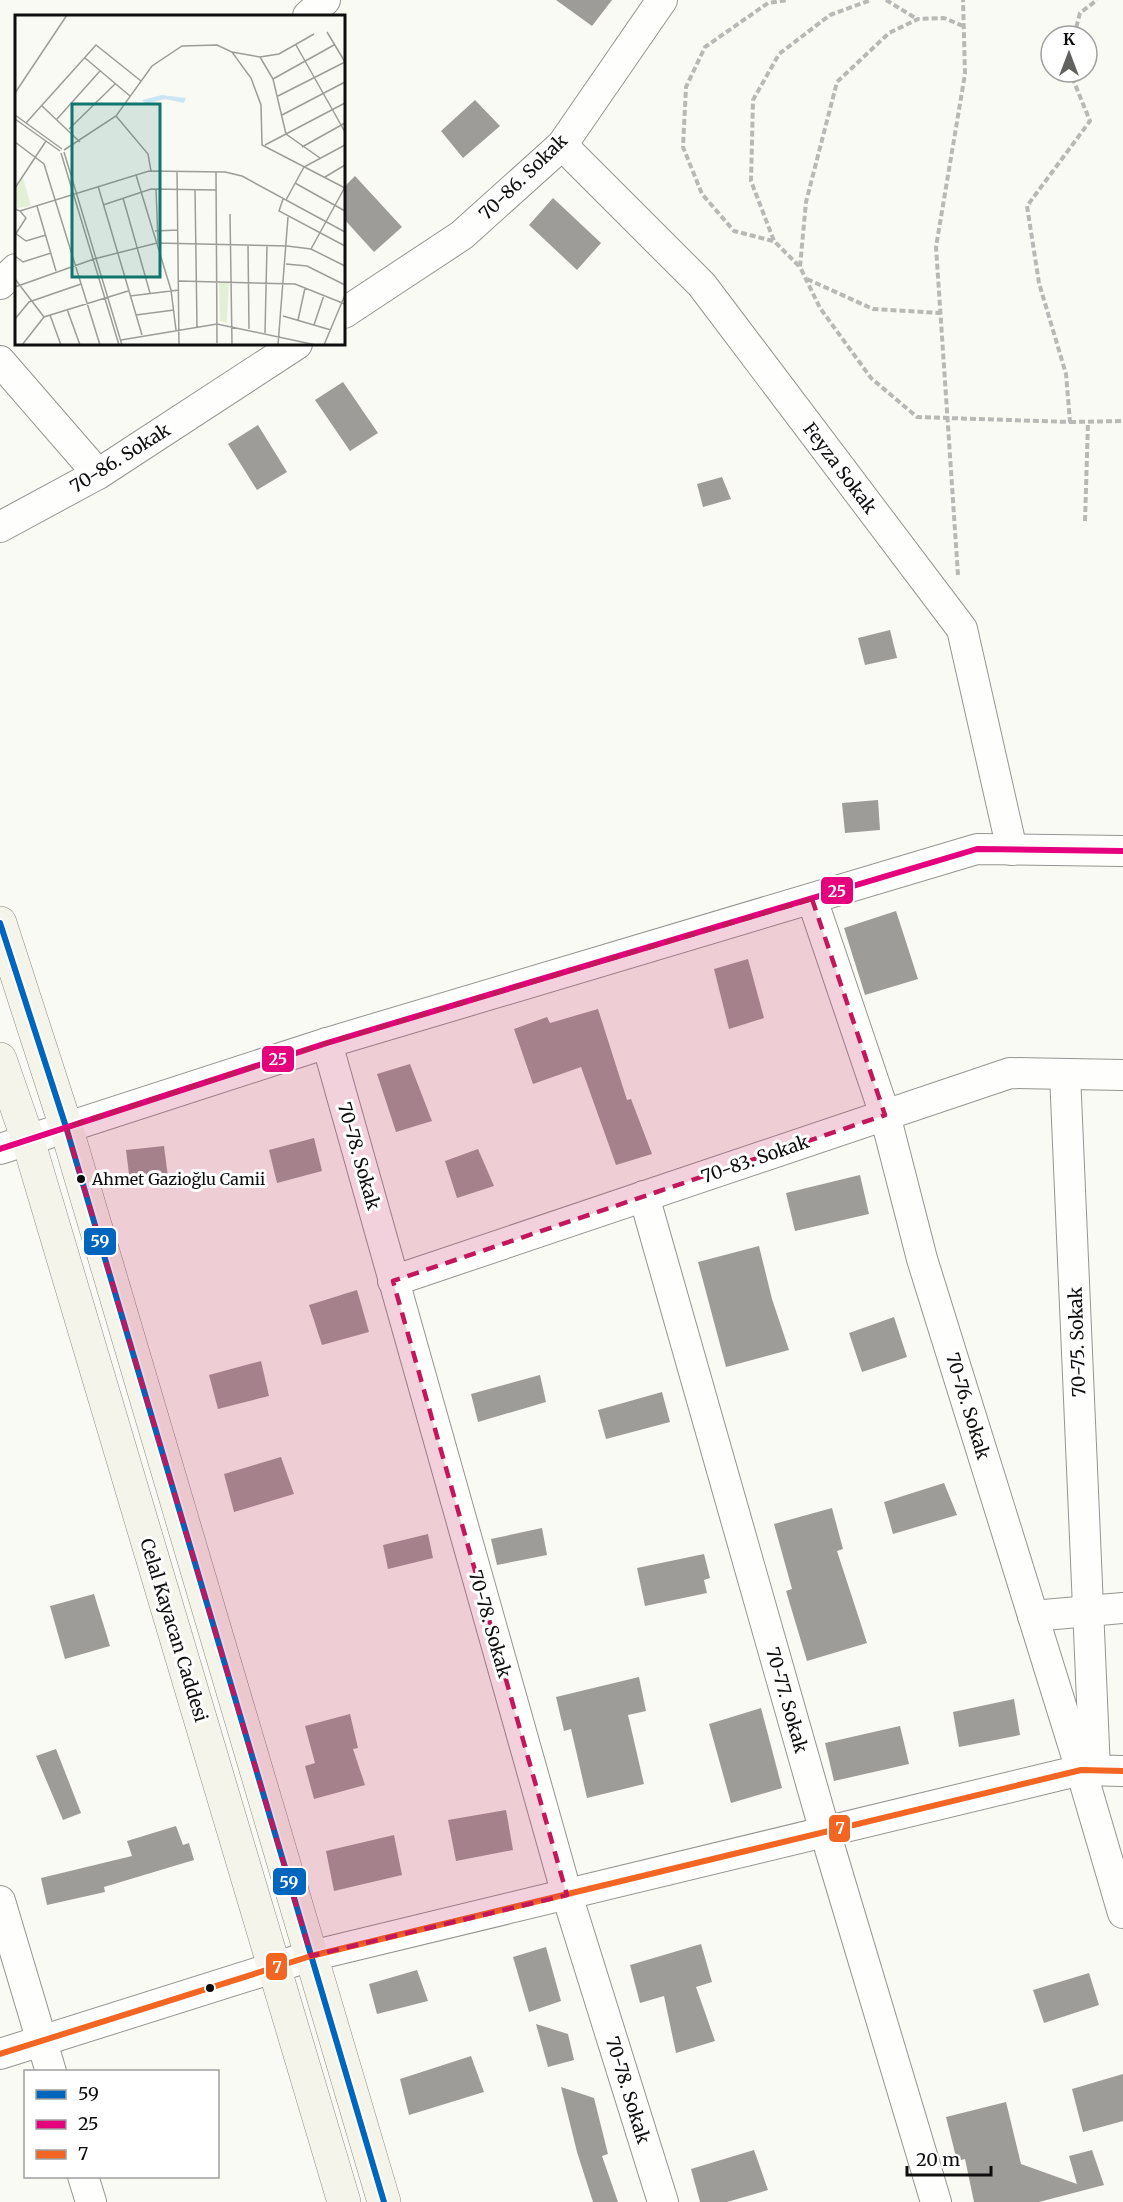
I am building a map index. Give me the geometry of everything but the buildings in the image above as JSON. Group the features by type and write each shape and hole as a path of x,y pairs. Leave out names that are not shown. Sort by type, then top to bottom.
{"street":[{"path":"309,15 325,0"},
{"name":"70-86. Sokak","path":"345,312 462,235 562,145 662,0"},
{"name":"Feyza Sokak","path":"562,145 702,285 962,630 1012,850"},
{"path":"0,284 15,270"},
{"name":"70-86. Sokak","path":"0,527 98,474 295,345"},
{"path":"0,361 98,474"},
{"path":"14,1145 327,1044 977,849 1123,851"},
{"name":"70-76. Sokak","path":"812,899 885,1115 922,1259 1033,1616 1100,1770 1123,1913"},
{"path":"0,923 66,1128 384,2202"},
{"name":"70-78. Sokak","path":"327,1044 567,1895 663,2202"},
{"name":"Celal Kayacan Caddesi","path":"0,1059 14,1145 275,1966 344,2202"},
{"name":"70-83. Sokak","path":"393,1281 1010,1073 1123,1075"},
{"name":"70-75. Sokak","path":"1065,1074 1088,1610 1100,1770"},
{"name":"70-77. Sokak","path":"644,1196 825,1832 936,2202"},
{"path":"1033,1616 1123,1608"},
{"path":"0,2054 310,1956 825,1832 1100,1770"},
{"path":"0,1901 50,2070"},
{"path":"84,2178 91,2202"}],"path":[{"path":"774,241 734,231 702,194 683,147 686,87 705,47 768,3 788,0"},
{"path":"871,0 830,15 779,54 753,100 751,181 774,241 800,267 820,308 872,378 917,417 1071,422 1123,421"},
{"path":"886,0 918,19"},
{"path":"959,582 936,247 965,74 963,0"},
{"path":"1077,24 1080,13 1097,0"},
{"path":"800,267 806,202 837,82 889,33 918,19 944,18 963,26"},
{"path":"1071,422 1066,374 1039,283 1027,206 1090,121 1075,84"},
{"path":"806,279 873,309 941,314"},
{"path":"1084,521 1088,422"}],"highlighted area":[{"path":"812,899 885,1115 393,1281 567,1895 311,1956 66,1127 327,1043"}],"transit line":[{"name":"25","path":"0,1149 327,1043 977,849 1123,851"},
{"name":"59","path":"0,923 66,1127 384,2202"},
{"name":"7","path":"0,2054 311,1956 1081,1770 1123,1771"}],"place":[{"name":"Ahmet Gazioğlu Camii","path":"81,1179"}]}
